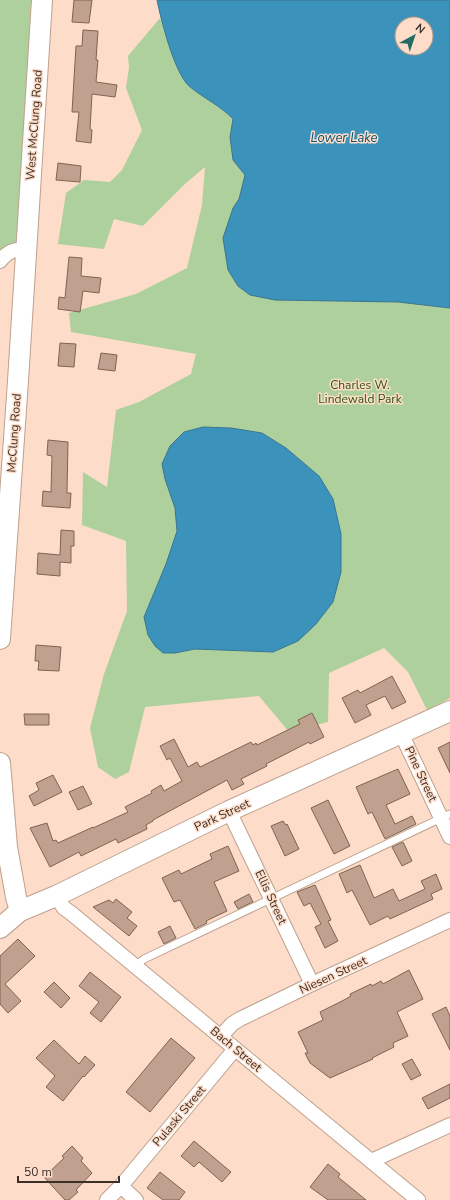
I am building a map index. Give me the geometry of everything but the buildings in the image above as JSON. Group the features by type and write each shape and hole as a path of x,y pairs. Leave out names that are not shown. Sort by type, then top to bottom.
{"street":[{"name":"West McClung Road","path":"26,250 42,0"},
{"path":"0,261 6,253 10,251 18,249 26,250"},
{"name":"McClung Road","path":"0,639 26,250"},
{"name":"Park Street","path":"0,928 20,911 56,896 230,811 450,711"},
{"name":"Pine Street","path":"402,733 446,816 450,837"},
{"path":"0,763 7,847 20,911"},
{"name":"Ellis Street","path":"230,811 312,984"},
{"name":"Bach Street","path":"56,896 64,908 418,1200"},
{"name":"Niesen Street","path":"221,1036 232,1024 312,984 450,920"},
{"name":"Pulaski Street","path":"107,1200 121,1186 235,1049"},
{"path":"371,1161 450,1125"},
{"path":"121,1186 136,1200"}],"lane":[{"path":"135,966 144,959 446,816"}],"green space":[{"path":"0,0 31,0 20,242 0,253"},
{"name":"Charles W. Lindewald Park","path":"160,18 175,63 184,80 194,90 223,110 233,119 230,137 233,160 245,175 239,199 233,208 398,302 450,308 450,698 427,710 408,672 384,648 329,673 328,722 289,732 259,696 145,707 129,772 115,779 98,767 90,728 104,674 127,611 126,541 82,525 83,472 107,487 116,410 139,402 191,374 196,354 71,332 69,313 136,294 187,268 202,205 205,167 186,183 143,226 114,219 104,249 58,244 66,193 84,180 110,182 122,170 142,130 126,88 129,67 128,56","holes":["203,427 231,428 262,433 286,448 319,476 223,649 195,649 175,653 166,564 177,531 176,508 184,432"]}],"water":[{"name":"Lower Lake","path":"157,0 450,0 450,308 398,302 275,300 250,295 238,286 228,270 223,238 233,208 239,199 245,175 233,160 230,137 233,119 223,110 189,86 183,79 173,58"},
{"path":"203,427 231,428 262,433 286,448 319,476 333,499 341,534 341,572 333,602 316,624 298,641 273,652 195,649 175,653 163,653 155,646 148,635 144,617 166,564 177,531 175,508 165,479 162,464 170,446 184,432"}]}
